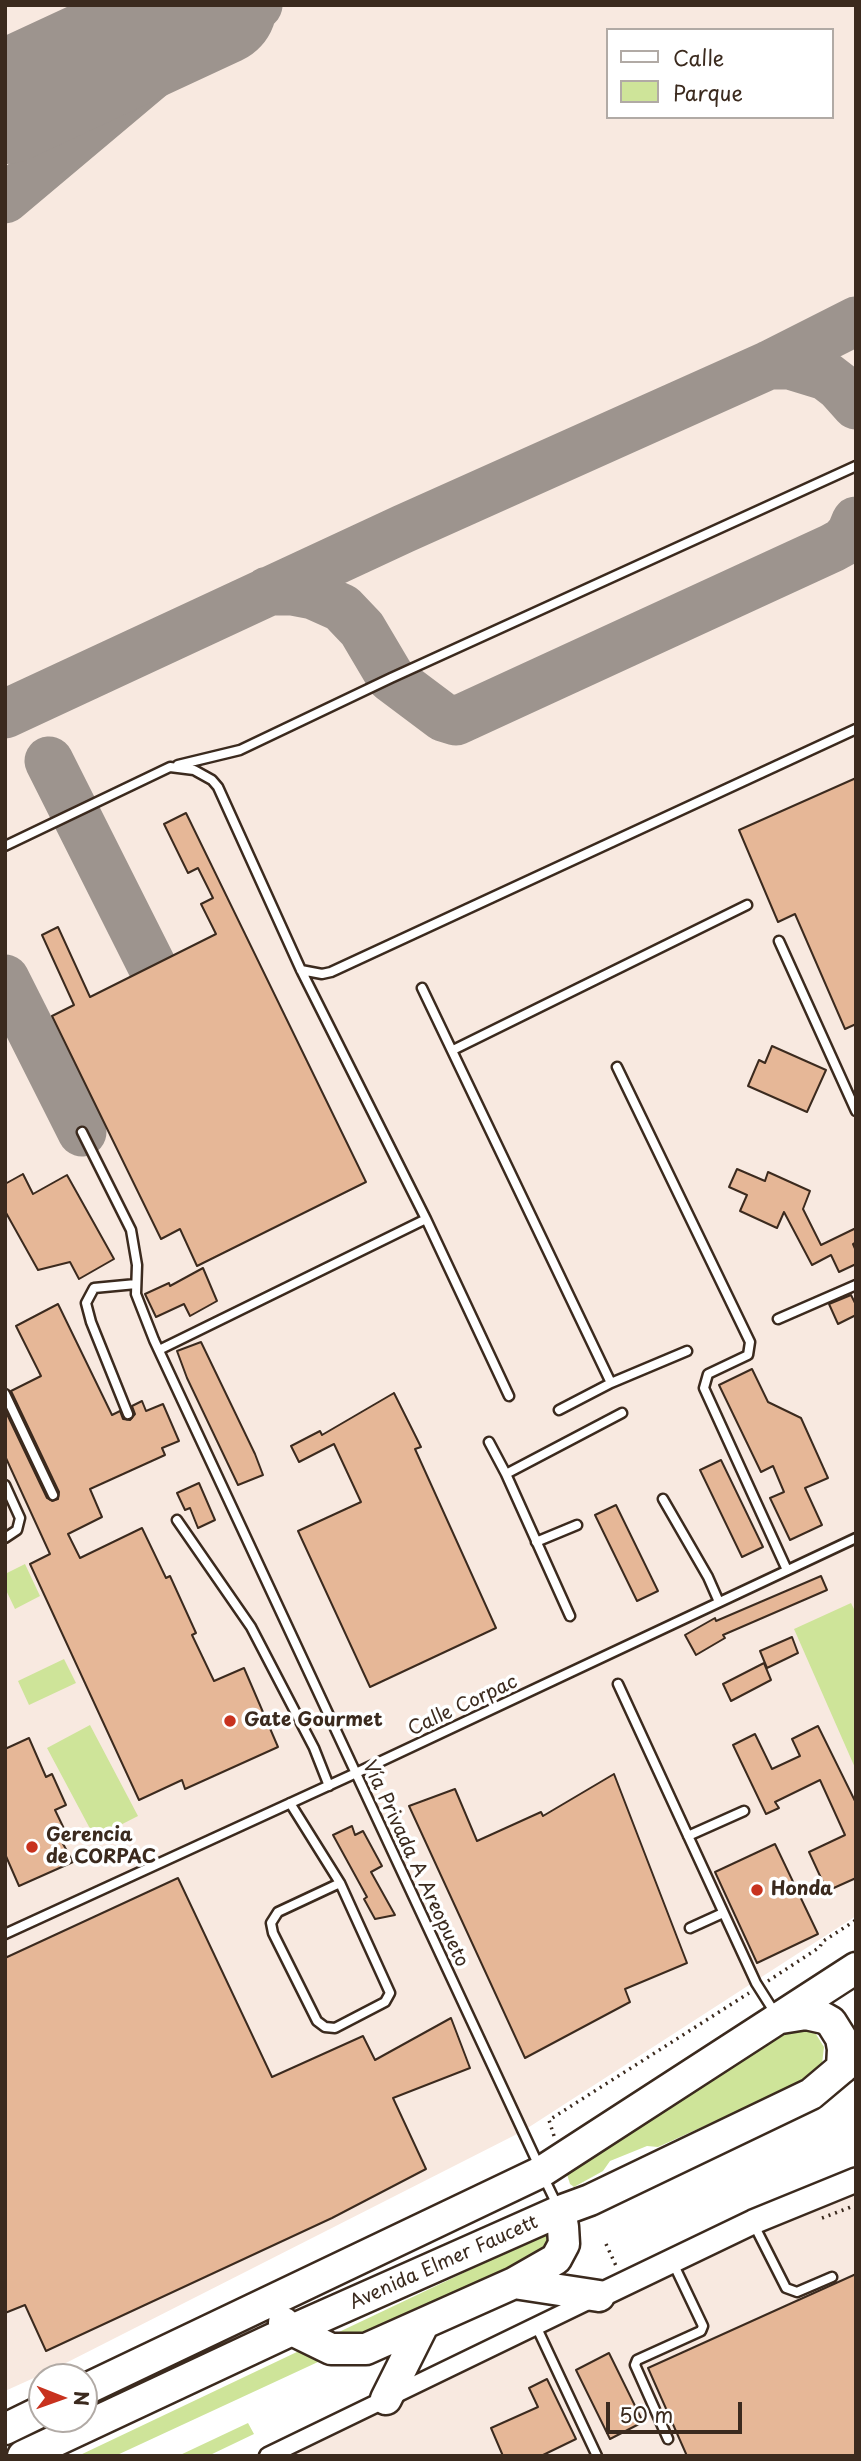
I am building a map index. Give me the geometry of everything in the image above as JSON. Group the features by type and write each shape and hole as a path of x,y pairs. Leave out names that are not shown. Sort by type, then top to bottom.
{"highway":[{"name":"Avenida Elmer Faucett","path":"98,2383 267,2305 541,2172 856,1968"},
{"path":"778,2018 806,2014 831,2022 841,2038 849,2062"},
{"name":"Avenida Elmer Faucett","path":"98,2416 559,2211 590,2200 811,2094 849,2062"},
{"path":"267,2305 292,2330 331,2349 366,2349 514,2283 556,2259 564,2244 564,2227 559,2211"},
{"path":"514,2283 599,2296"},
{"path":"386,2399 424,2323"},
{"path":"5,2429 28,2418"},
{"name":"Avenida Elmer Faucett","path":"23,2456 63,2433"}],"street":[{"path":"268,2456 672,2260 753,2222 856,2180"}],"lane":[{"path":"5,846 170,767 240,750 391,678 856,466"},
{"path":"301,970 322,974 331,972 856,729"},
{"path":"170,767 204,774 218,787 301,970 426,1219 509,1396"},
{"path":"453,1050 747,905"},
{"path":"779,941 856,1111"},
{"path":"422,988 611,1383"},
{"path":"617,1067 750,1342 748,1355 708,1374 704,1388 787,1570"},
{"name":"Vía Privada A Areopueto","path":"82,1132 131,1230 137,1265 139,1303 154,1339 559,2211"},
{"path":"159,1350 426,1219"},
{"path":"128,1413 91,1322 86,1303 94,1288 136,1284"},
{"path":"778,1319 856,1285"},
{"path":"559,1410 611,1383 687,1352"},
{"path":"5,1394 53,1495"},
{"path":"506,1474 622,1413"},
{"path":"489,1442 570,1616"},
{"path":"5,1485 20,1518 17,1530 5,1538"},
{"path":"663,1499 708,1577 719,1602"},
{"path":"177,1520 251,1627 314,1748 329,1786"},
{"path":"536,1542 577,1525"},
{"name":"Calle Corpac","path":"5,1934 329,1786 856,1538"},
{"path":"618,1684 758,1987 778,2018"},
{"path":"290,1803 340,1883 390,1993 385,2002 335,2028 325,2027 317,2021 273,1933 271,1923 278,1912 340,1883"},
{"path":"688,1836 744,1811"},
{"path":"690,1928 723,1913"},
{"path":"753,2222 786,2288 797,2292 832,2277"},
{"path":"668,2439 635,2365 637,2360 701,2331 704,2326 672,2260"},
{"path":"536,2326 597,2456"}],"path":[{"path":"557,2145 548,2120 820,1947 822,1942 856,1920"},
{"path":"820,2218 856,2205"}],"shaded area":[{"path":"5,5 856,5 856,1916 523,2131 66,2363 28,2363 28,2381 5,2391"},
{"path":"856,2192 856,2456 279,2456 516,2342"}],"green space":[{"path":"25,1564 40,1596 15,1609 5,1588 5,1574"},
{"path":"851,1603 856,1613 856,1770 794,1629"},
{"path":"64,1659 76,1683 29,1705 18,1681"},
{"path":"90,1725 138,1816 95,1838 47,1748"},
{"path":"792,2025 814,2031 824,2047 822,2064 806,2080 658,2147 647,2146 610,2161 603,2171 574,2187 570,2184 565,2168"},
{"path":"551,2235 549,2255 115,2456 78,2456 541,2236"},
{"path":"248,2423 254,2434 208,2456 178,2456"}],"building":[{"path":"856,778 856,1024 845,1029 795,914 778,922 739,830"},
{"path":"186,813 366,1182 197,1266 180,1229 161,1239 52,1016 74,1005 42,935 58,927 90,997 216,934 201,904 213,898 198,868 188,873 164,824"},
{"path":"772,1046 826,1070 807,1112 748,1086 759,1060 765,1063"},
{"path":"737,1169 765,1181 768,1172 810,1191 803,1209 821,1245 856,1228 856,1242 853,1244 856,1264 839,1272 831,1255 812,1265 784,1212 777,1228 740,1211 747,1195 729,1187"},
{"path":"23,1174 33,1194 67,1175 114,1259 79,1279 70,1262 38,1270 5,1211 5,1184"},
{"path":"203,1268 217,1301 190,1316 184,1304 156,1317 145,1294 169,1283 170,1286"},
{"path":"851,1295 856,1305 856,1315 838,1324 829,1304"},
{"path":"58,1304 112,1415 120,1411 123,1419 130,1420 135,1414 132,1406 142,1401 146,1411 163,1404 179,1441 162,1448 165,1455 90,1489 102,1517 68,1534 80,1558 142,1528 166,1578 170,1576 196,1633 192,1635 214,1681 244,1668 278,1747 185,1789 182,1780 139,1800 30,1564 50,1554 5,1456 5,1410 47,1498 52,1501 58,1499 59,1492 11,1391 41,1376 16,1326"},
{"path":"201,1342 263,1475 238,1485 177,1351"},
{"path":"752,1369 768,1402 801,1418 828,1478 805,1488 822,1525 790,1540 770,1498 784,1492 773,1466 761,1472 719,1385"},
{"path":"394,1393 421,1447 415,1449 496,1628 370,1687 298,1531 361,1502 334,1444 299,1462 291,1446 320,1431 322,1435"},
{"path":"721,1460 763,1547 742,1557 700,1470"},
{"path":"199,1483 215,1520 198,1528 190,1508 185,1510 177,1493"},
{"path":"616,1505 658,1591 637,1601 595,1515"},
{"path":"821,1576 827,1590 723,1635 725,1638 696,1655 685,1635 715,1618 716,1621"},
{"path":"792,1637 798,1653 767,1668 760,1651"},
{"path":"764,1663 771,1680 731,1701 723,1684"},
{"path":"818,1726 856,1803 856,1878 827,1891 809,1852 845,1835 820,1780 775,1802 779,1808 766,1814 733,1745 755,1734 772,1769 800,1756 792,1739"},
{"path":"29,1738 46,1777 52,1774 66,1805 55,1810 69,1839 62,1842 73,1862 19,1886 5,1854 5,1749"},
{"path":"614,1774 687,1963 625,1989 630,2002 525,2058 409,1806 455,1789 477,1841 541,1812 543,1816"},
{"path":"352,1826 355,1835 363,1831 382,1866 371,1872 395,1915 375,1919 364,1899 367,1897 333,1835"},
{"path":"775,1844 818,1934 757,1963 715,1872"},
{"path":"178,1878 272,2077 363,2036 375,2060 451,2018 470,2068 393,2098 426,2169 332,2218 46,2351 25,2305 5,2313 5,1958"},
{"path":"856,2274 856,2456 687,2456 648,2368"},
{"path":"609,2353 643,2422 610,2439 576,2370"},
{"path":"547,2379 576,2439 541,2456 503,2456 491,2428 538,2407 529,2388"}],"taxiway":[{"path":"5,199 175,56 258,5"},
{"path":"5,714 403,529 769,365 856,321"},
{"path":"769,365 790,365 826,376 856,405"},
{"path":"268,591 292,591 313,595 342,608 362,629 391,678 443,717 456,721 832,548 843,542 856,521"},
{"path":"49,761 152,966"},
{"path":"5,979 82,1132"}],"runway":[{"path":"5,103 216,5"}],"place":[{"name":"Gate Gourmet","path":"230,1721"},
{"name":"Gerencia de CORPAC","path":"32,1847"},
{"name":"Honda","path":"757,1890"}]}
